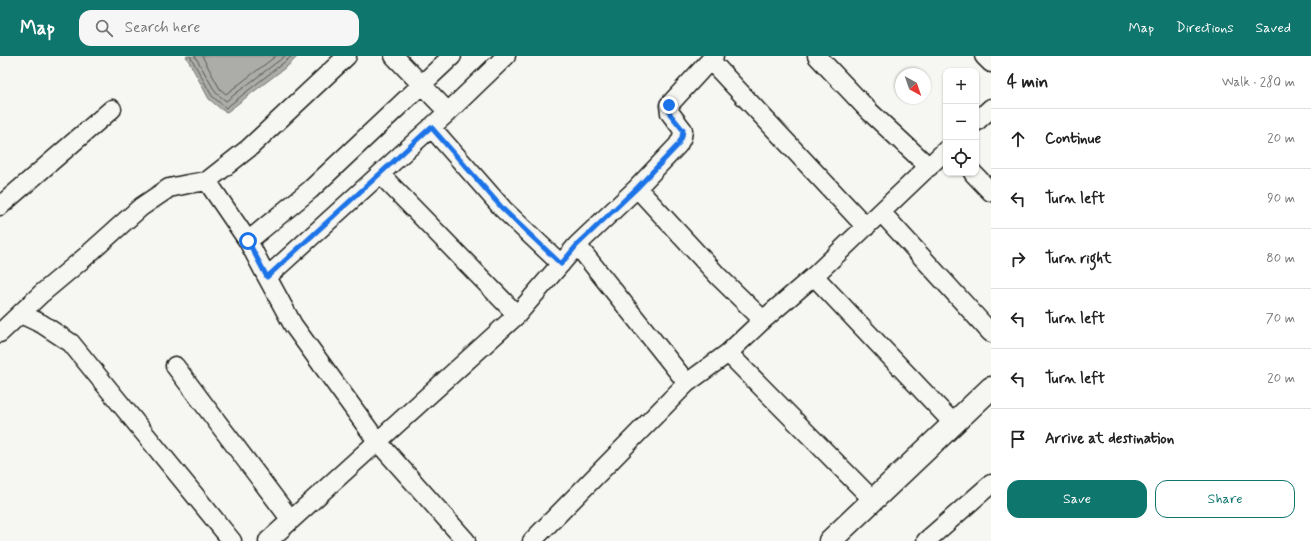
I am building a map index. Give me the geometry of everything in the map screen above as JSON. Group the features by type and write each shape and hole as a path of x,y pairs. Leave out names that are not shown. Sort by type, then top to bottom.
{"street":[{"path":"0,333 140,207 169,188 207,181 249,148 347,56"},
{"path":"394,56 448,112"},
{"path":"248,241 310,190 452,56"},
{"path":"267,277 448,112 506,56"},
{"path":"817,56 870,111 929,167"},
{"path":"984,56 991,63"},
{"path":"268,541 517,315 577,245 637,188 678,145 682,137 683,130 670,114 669,105 712,58 866,227"},
{"path":"979,119 991,108"},
{"path":"0,206 112,109"},
{"path":"431,127 503,209 561,264"},
{"path":"532,541 687,383 728,353 763,320 814,276 943,153"},
{"path":"380,174 517,315"},
{"path":"976,176 991,192"},
{"path":"207,181 248,241 292,325 377,441 466,541"},
{"path":"637,188 718,277 763,320"},
{"path":"881,212 991,333"},
{"path":"577,245 687,383"},
{"path":"814,276 954,424"},
{"path":"21,314 42,324 71,343 232,541"},
{"path":"728,353 874,500"},
{"path":"175,366 291,520"},
{"path":"830,541 991,388"},
{"path":"926,541 991,484"}],"water":[{"path":"186,56 298,56 290,64 227,112 222,110 209,99"}],"route":[{"path":"248,241 267,277 431,127 503,209 561,264 577,245 637,188 678,145 682,137 683,130 670,114 669,105"}]}
